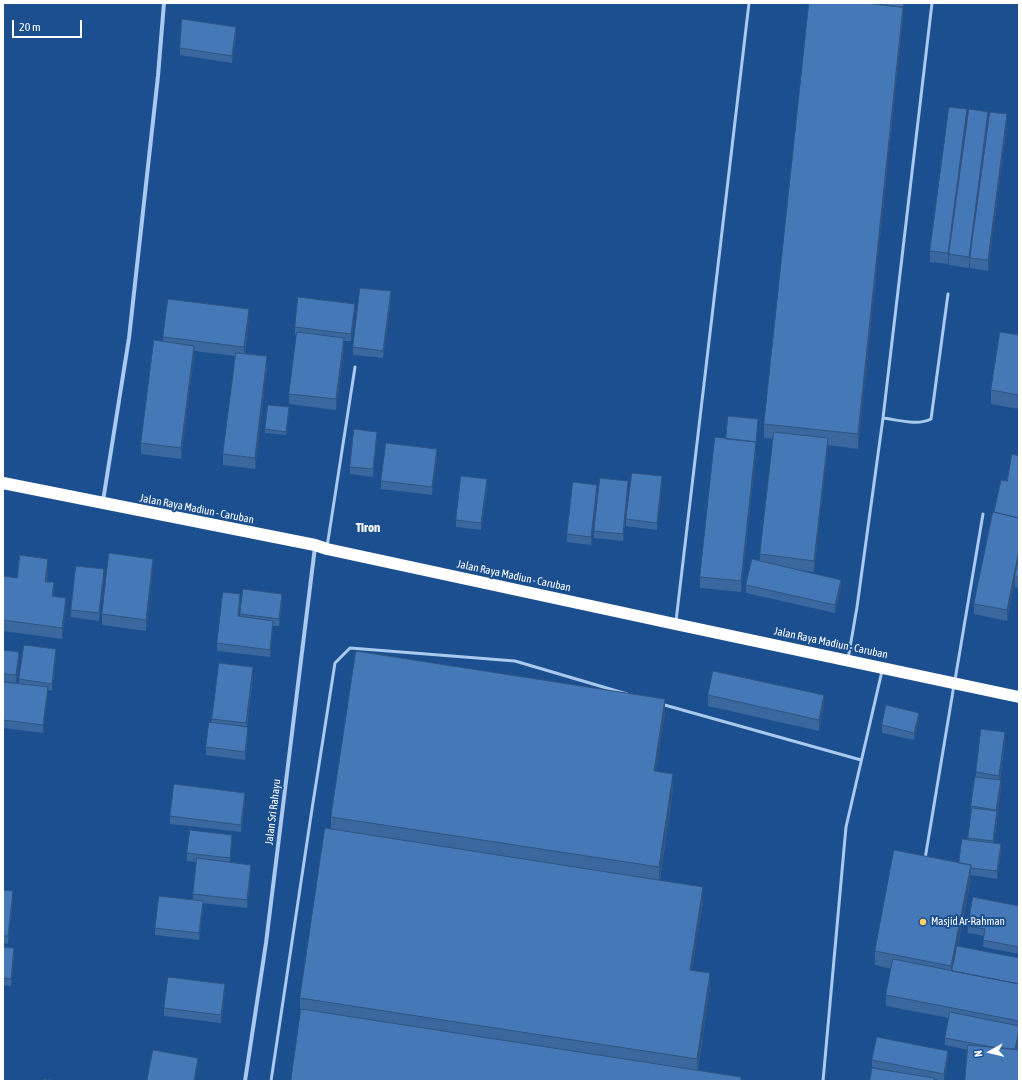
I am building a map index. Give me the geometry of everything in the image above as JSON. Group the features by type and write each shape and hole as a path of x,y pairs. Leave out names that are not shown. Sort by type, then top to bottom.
{"highway":[{"name":"Jalan Raya Madiun - Caruban","path":"3,483 321,547 1019,697"}],"street":[{"path":"103,504 129,338 158,76 164,3"},
{"name":"Jalan Sri Rahayu","path":"245,1081 266,943 321,547"}],"lane":[{"path":"675,624 749,3"},
{"path":"848,660 857,607 883,418 932,3"},
{"path":"883,418 919,422 926,422 931,419 948,294"},
{"path":"321,547 355,367"},
{"path":"924,867 983,514"},
{"path":"272,1081 312,809 336,663 350,648 515,661 628,694"},
{"path":"823,1081 846,827 883,668"},
{"path":"658,703 861,760"}],"building":[{"path":"809,3 868,3 903,7 858,434 764,424"},
{"path":"868,3 904,3 903,7"},
{"path":"182,19 236,27 232,56 180,48"},
{"path":"949,107 967,109 948,253 930,251"},
{"path":"969,109 988,112 969,257 949,254"},
{"path":"990,112 1007,114 988,260 970,258"},
{"path":"360,288 391,291 383,351 353,347"},
{"path":"298,297 355,304 351,334 295,327"},
{"path":"168,299 249,309 244,347 163,337"},
{"path":"297,332 344,338 336,399 289,394"},
{"path":"1000,332 1019,335 1019,395 991,390"},
{"path":"154,340 194,346 181,448 141,443"},
{"path":"236,353 267,356 255,458 223,454"},
{"path":"268,405 289,407 286,432 265,429"},
{"path":"728,416 758,419 756,442 726,439"},
{"path":"354,429 377,432 373,469 350,467"},
{"path":"774,432 828,438 814,561 760,554"},
{"path":"715,437 756,442 741,581 700,577"},
{"path":"386,443 437,449 432,487 381,481"},
{"path":"1012,454 1019,456 1019,518 994,512 1001,480 1007,481"},
{"path":"632,473 662,476 657,523 626,519"},
{"path":"461,476 487,479 481,523 456,520"},
{"path":"600,478 628,481 623,534 594,531"},
{"path":"573,482 597,485 591,537 567,534"},
{"path":"993,512 1019,518 1019,550 1007,610 974,604"},
{"path":"109,553 153,559 146,620 102,614"},
{"path":"20,555 48,559 45,582 54,582 52,596 66,598 62,628 3,620 3,576 17,578"},
{"path":"1019,558 1019,577 1015,576"},
{"path":"752,559 841,580 835,605 746,585"},
{"path":"76,566 104,569 99,613 71,610"},
{"path":"243,589 282,594 279,619 240,614"},
{"path":"223,592 240,594 238,616 273,621 270,650 217,643"},
{"path":"24,645 56,649 52,684 19,679"},
{"path":"3,650 19,652 16,675 3,674"},
{"path":"356,651 665,699 654,771 673,774 659,867 331,817"},
{"path":"219,663 253,667 246,723 212,719"},
{"path":"713,671 824,695 819,720 708,695"},
{"path":"3,682 48,687 43,725 3,720"},
{"path":"886,705 919,713 914,733 882,725"},
{"path":"209,722 248,727 245,752 206,747"},
{"path":"981,729 1005,732 999,776 976,772"},
{"path":"975,777 1001,780 996,810 971,806"},
{"path":"174,784 245,793 241,825 170,816"},
{"path":"972,808 997,811 993,841 968,838"},
{"path":"325,828 703,887 690,970 710,973 697,1059 300,998"},
{"path":"190,830 232,835 230,858 187,853"},
{"path":"962,839 1001,844 997,871 971,868 971,865 959,863"},
{"name":"Masjid Ar-Rahman","path":"894,850 971,865 951,966 875,951"},
{"path":"197,858 251,865 247,900 193,894"},
{"path":"3,890 13,891 8,936 3,936"},
{"path":"159,896 203,901 199,933 155,928"},
{"path":"973,897 1019,906 1019,947 983,940 985,929 968,926"},
{"path":"957,946 1019,958 1019,984 952,971"},
{"path":"3,947 14,948 11,979 3,978"},
{"path":"893,959 1019,984 1019,1021 886,995"},
{"path":"168,977 225,984 221,1015 164,1008"},
{"path":"301,1009 741,1077 741,1081 291,1081"},
{"path":"950,1012 1019,1026 1015,1049 992,1047 945,1038"},
{"path":"877,1037 948,1051 944,1074 872,1060"},
{"path":"968,1045 1019,1050 1019,1081 965,1081"},
{"path":"153,1050 198,1058 194,1081 147,1081"},
{"path":"872,1068 934,1078 934,1081 870,1081"},
{"path":"44,1079 57,1081 44,1081"}],"place":[{"name":"Masjid Ar-Rahman","path":"923,922"}],"district":[{"name":"Tiron","path":"368,528"}]}
